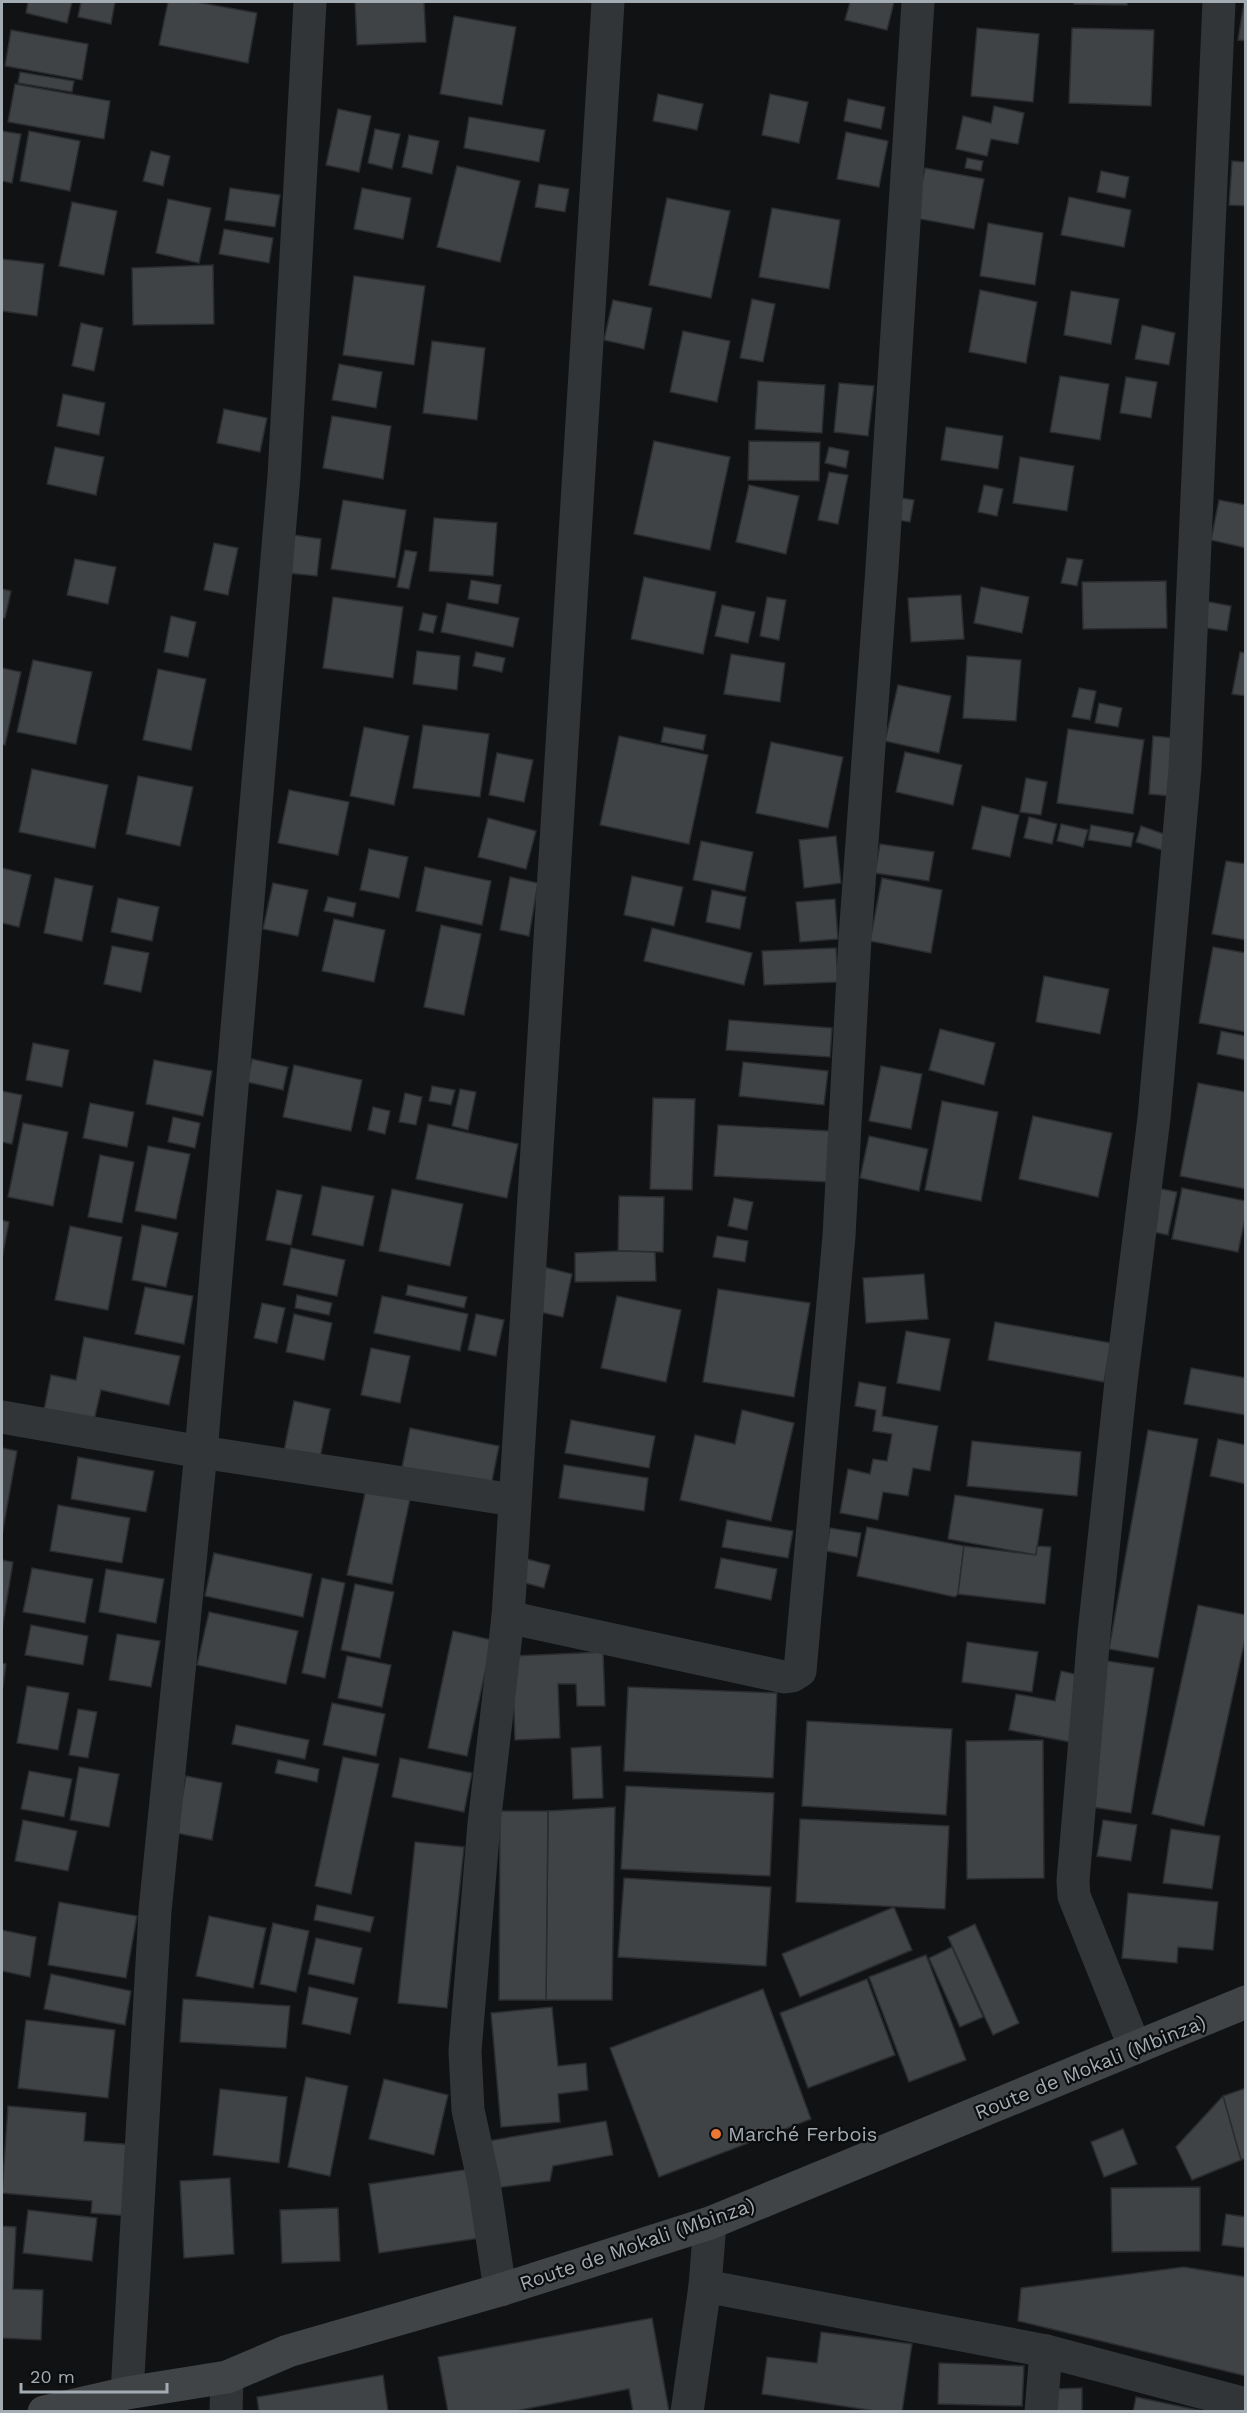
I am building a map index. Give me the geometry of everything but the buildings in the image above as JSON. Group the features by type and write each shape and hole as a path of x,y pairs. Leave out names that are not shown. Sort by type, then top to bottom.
{"street":[{"path":"127,2393 155,1911 201,1452 283,488 310,2"},
{"path":"500,2290 484,2183 468,2110 465,2051 484,1824 508,1617 608,2"},
{"path":"508,1617 784,1677 792,1676 800,1671 839,1236 855,938 882,568 918,2"},
{"path":"1135,2048 1074,1896 1073,1881 1121,1382 1154,1118 1185,768 1219,2"},
{"path":"2,1417 201,1452 514,1500"},
{"name":"Route de Mokali (Mbinza)","path":"44,2412 127,2393 227,2377 288,2351 500,2290 710,2223 1245,2002"},
{"path":"687,2412 705,2286 710,2223"},
{"path":"705,2286 1046,2351 1245,2404"},
{"path":"1041,2412 1046,2351"},
{"path":"226,2412 227,2377"}],"place":[{"name":"Marché Ferbois","path":"716,2134"}]}
